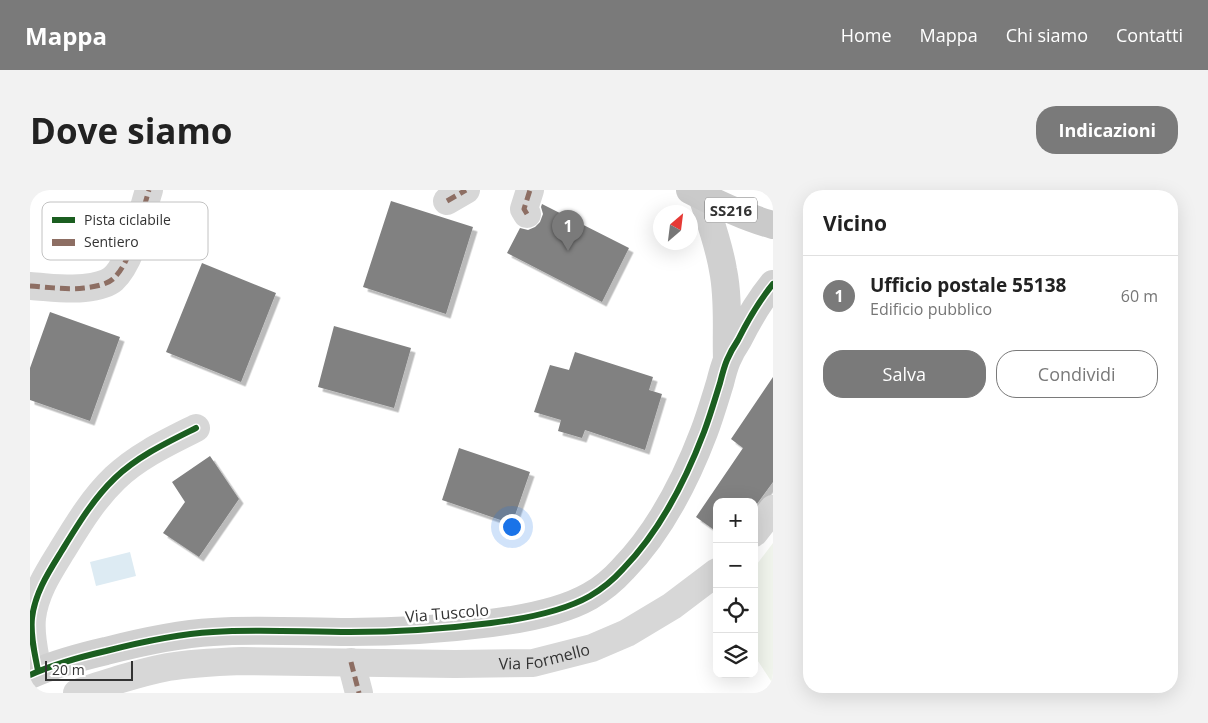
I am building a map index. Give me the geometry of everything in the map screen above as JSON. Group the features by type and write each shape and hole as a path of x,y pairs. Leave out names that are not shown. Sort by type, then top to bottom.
{"main road":[{"name":"SS216","path":"696,193 773,225"}],"street":[{"path":"145,202 149,190"},
{"path":"696,193 720,255 724,272 727,361"},
{"path":"30,286 84,288 100,285 112,280 126,260"},
{"path":"727,361 752,314 773,284"},
{"name":"Via Tuscolo","path":"34,673 119,647 210,632 268,630 410,631 469,626 514,620 555,610 591,596 621,572 649,539 672,501 696,452 727,361"},
{"path":"34,673 32,631 34,606 44,581 84,516 115,478 129,466 154,450 196,428"},
{"path":"758,528 773,509"},
{"name":"Via Formello","path":"77,693 131,684 175,666 223,662 465,664 549,660 592,648 627,633 672,606 713,575"},
{"path":"351,662 359,693"}],"shaded area":[{"path":"773,543 773,684 758,661 758,563"},
{"path":"130,552 136,576 96,586 90,562"}],"building":[{"path":"391,201 473,227 446,314 363,287"},
{"path":"542,204 629,248 602,302 507,253 520,228 528,230 540,222 543,214"},
{"path":"202,263 276,293 241,382 166,352"},
{"path":"50,312 120,337 90,421 30,400 30,368"},
{"path":"334,326 411,348 394,408 318,387"},
{"path":"575,352 653,377 649,390 662,394 645,450 585,430 582,438 558,431 561,420 534,412 550,365 569,370"},
{"path":"773,377 773,482 758,503 758,498 713,498 713,529 696,517 743,448 731,439"},
{"path":"459,448 530,472 512,524 442,500"},
{"path":"210,456 239,499 199,557 163,533 185,502 172,482"}],"marked path":[{"path":"146,202 149,190"},
{"path":"447,201 466,190"},
{"path":"527,214 524,209 530,190"},
{"path":"30,286 78,289 107,283 120,271 126,260"},
{"path":"351,662 359,693"}],"cycle path":[{"path":"30,675 58,664 87,656 186,635 247,631 350,632 421,630 529,617 579,602 612,580 649,539 660,522 689,469 704,432 728,357 754,311 773,284"},
{"path":"38,671 32,631 32,618 36,600 47,576 79,523 92,504 124,470 154,450 196,428"}],"place":[{"name":"Ufficio postale 55138","path":"568,251"}]}
